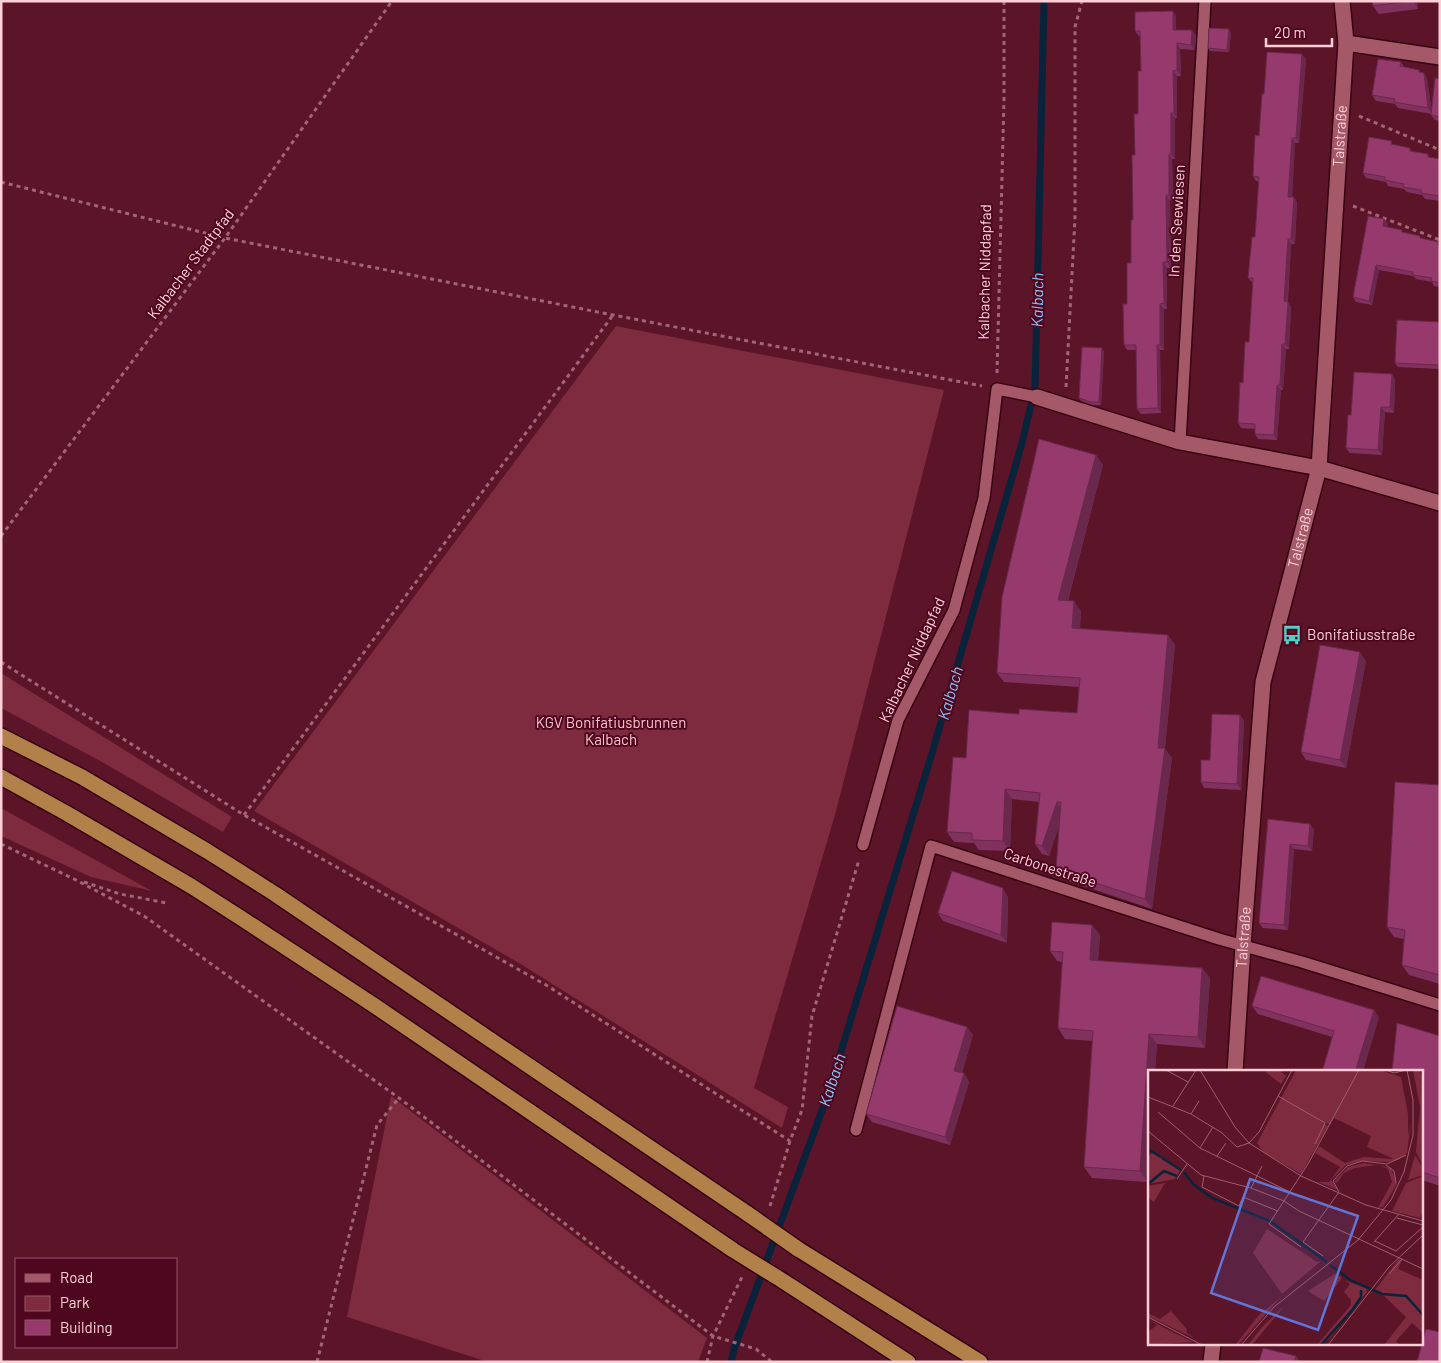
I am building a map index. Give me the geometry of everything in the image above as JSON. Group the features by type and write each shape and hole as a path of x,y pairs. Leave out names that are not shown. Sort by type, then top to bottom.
{"highway":[{"path":"1,736 82,777 207,851 275,894 798,1249 980,1362"},
{"path":"1,777 191,886 227,909 375,1006 733,1250 908,1362"}],"street":[{"name":"Talstraße","path":"1235,1070 1242,946 1263,682 1319,468 1346,43 1342,1"},
{"path":"1346,43 1440,56"},
{"path":"1037,398 1180,442 1319,468 1440,503"},
{"path":"1211,1362 1213,1346"}],"lane":[{"name":"In den Seewiesen","path":"1180,442 1205,1"},
{"path":"997,389 1037,398"},
{"name":"Kalbacher Niddapfad","path":"863,845 898,720 954,610 984,498 997,389"},
{"name":"Carbonestraße","path":"856,1130 932,846 1242,946 1302,962 1440,1004"}],"path":[{"name":"Kalbacher Stadtpfad","path":"1,536 225,238 392,1"},
{"name":"Kalbacher Niddapfad","path":"997,389 1004,99 1004,1"},
{"path":"1065,406 1075,218 1075,27 1082,1"},
{"path":"1342,109 1440,150"},
{"path":"1,182 225,238 997,389"},
{"path":"1336,200 1440,240"},
{"path":"244,815 613,315"},
{"path":"1,662 244,815 546,985 790,1141 802,1110 812,1016 863,845"},
{"path":"1,844 74,879 144,916 399,1098 713,1336 756,1348 772,1362"},
{"path":"74,879 120,894 167,903"},
{"path":"317,1362 377,1125 399,1098"}],"green space":[{"name":"KGV Bonifatiusbrunnen Kalbach","path":"616,326 944,390 835,815 754,1088 788,1107 782,1128 519,963 254,811"},
{"path":"1,673 232,817 223,832 102,762 1,708"},
{"path":"1,808 152,891 91,877 1,836"},
{"path":"391,1096 707,1338 698,1362 488,1362 347,1317"}],"building":[{"path":"1372,1 1411,1 1373,6"},
{"path":"1173,11 1173,30 1192,30 1191,45 1177,43 1177,70 1173,71 1174,113 1171,113 1169,195 1166,195 1167,262 1163,262 1164,303 1160,304 1160,345 1157,345 1158,408 1137,409 1136,345 1124,345 1123,304 1127,304 1127,263 1131,263 1131,220 1133,220 1132,155 1135,155 1134,114 1138,114 1138,71 1141,71 1140,31 1135,31 1135,12"},
{"path":"1209,28 1229,29 1227,50 1208,48"},
{"path":"1267,52 1302,54 1296,138 1292,138 1288,197 1294,197 1291,239 1288,239 1284,301 1288,302 1285,344 1282,344 1280,385 1277,385 1274,435 1255,434 1255,424 1238,423 1240,382 1243,383 1245,342 1249,342 1253,278 1248,278 1252,237 1255,237 1259,177 1253,176 1255,135 1259,136"},
{"path":"1378,59 1401,62 1400,66 1424,73 1428,108 1394,102 1395,99 1372,95"},
{"path":"1435,78 1440,79 1440,117 1431,115"},
{"path":"1369,137 1392,141 1391,144 1410,148 1410,151 1428,154 1428,157 1440,159 1440,196 1421,193 1421,190 1403,187 1404,184 1385,180 1385,177 1363,173"},
{"path":"1368,216 1384,219 1383,226 1439,242 1440,283 1431,281 1432,278 1413,275 1413,272 1376,265 1369,301 1353,297"},
{"path":"1397,320 1440,322 1440,365 1395,363"},
{"path":"1082,347 1102,348 1099,402 1091,402 1079,398"},
{"path":"1354,372 1392,374 1390,407 1381,407 1378,450 1346,448 1348,415 1351,415"},
{"path":"1039,439 1096,455 1058,600 1074,601 1072,628 1168,635 1158,748 1165,748 1145,899 1056,870 1061,802 1057,802 1042,846 1035,844 1040,793 1005,789 1003,841 972,840 972,833 947,832 953,757 966,758 969,710 1019,714 1019,709 1077,713 1080,678 997,673 1002,597"},
{"path":"1320,645 1360,652 1340,760 1301,752"},
{"path":"1212,714 1240,715 1237,784 1201,782 1201,760 1210,760"},
{"path":"1395,782 1440,785 1440,975 1402,965 1405,930 1387,927"},
{"path":"1268,819 1310,824 1308,846 1290,844 1284,925 1259,923"},
{"path":"952,871 1003,888 1001,935 938,913"},
{"path":"1052,922 1092,925 1090,960 1202,968 1198,1037 1149,1034 1140,1171 1084,1167 1093,1031 1058,1028 1063,952 1050,951"},
{"path":"1261,976 1374,1010 1356,1070 1323,1070 1334,1031 1252,1006"},
{"path":"897,1006 967,1027 954,1071 964,1073 945,1137 866,1114"},
{"path":"1397,1023 1440,1036 1440,1178 1424,1173 1424,1070 1392,1070"},
{"path":"1426,1329 1440,1332 1440,1362 1417,1362 1421,1346 1424,1346"},
{"path":"1263,1348 1296,1356 1294,1362 1259,1362"}],"waterway":[{"name":"Kalbach","path":"731,1362 734,1349 828,1094 932,753 1022,443 1035,388 1044,1"}],"place":[{"name":"Bonifatiusstraße","path":"1292,635"}]}
